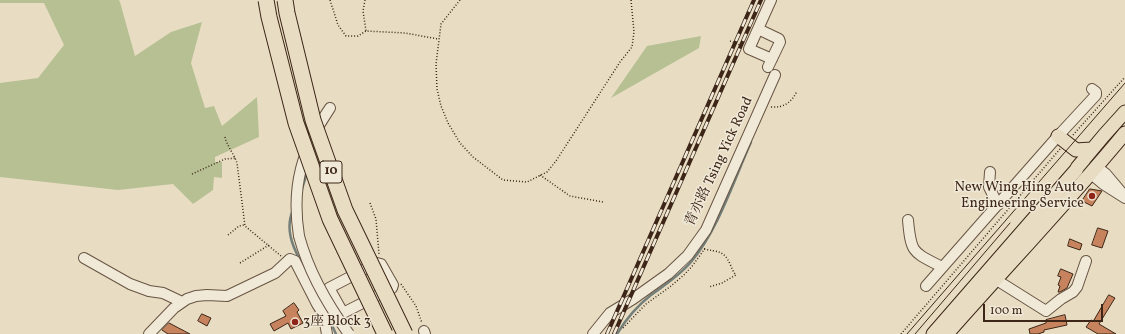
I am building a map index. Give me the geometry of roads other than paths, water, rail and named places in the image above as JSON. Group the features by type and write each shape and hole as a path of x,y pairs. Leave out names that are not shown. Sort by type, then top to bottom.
{"highway":[{"name":"10","path":"266,0 296,123 330,219 385,334"},
{"name":"10","path":"284,0 313,120 345,210 405,334"}],"main road":[{"path":"933,334 1078,162 1125,112"},
{"path":"947,334 1094,171 1125,133"},
{"path":"1058,136 1078,162 1094,171"}],"street":[{"path":"758,29 779,39 780,42 770,63 749,49 771,0"},
{"name":"青亦路 Tsing Yick Road","path":"593,334 610,313 633,299 668,274 688,255 706,230 776,75"},
{"path":"926,286 1058,136 1096,96 1096,92 1092,89"},
{"path":"330,108 310,142 299,173 296,204 300,236 307,261 319,288 349,334"},
{"path":"1094,171 1106,174 1125,197"},
{"path":"990,172 989,188 998,205"},
{"path":"908,220 909,240 915,252 942,267"},
{"path":"84,258 130,284 149,291 167,294 182,302"},
{"path":"148,334 187,299 207,295 227,296 275,273 290,259 295,261 317,304 325,316"},
{"path":"995,279 1046,311 1073,292 1077,287 1086,261"},
{"path":"328,334 325,316 325,294 329,288 377,264 381,264 393,286 392,288 343,314 329,288"}],"waterway":[{"path":"617,334 636,308 682,272 701,249 732,188 751,142"},
{"path":"302,189 306,176 305,170"},
{"path":"293,210 290,223 290,236 300,260"},
{"path":"329,319 336,334"}],"tram line":[{"path":"907,334 1125,83"},
{"path":"915,334 1010,223"}],"railway":[{"path":"607,334 754,0"},
{"path":"614,334 761,0"}],"place":[{"name":"New Wing Hing Auto Engineering Service","path":"1092,196"},
{"name":"3座 Block 3","path":"295,322"}]}
